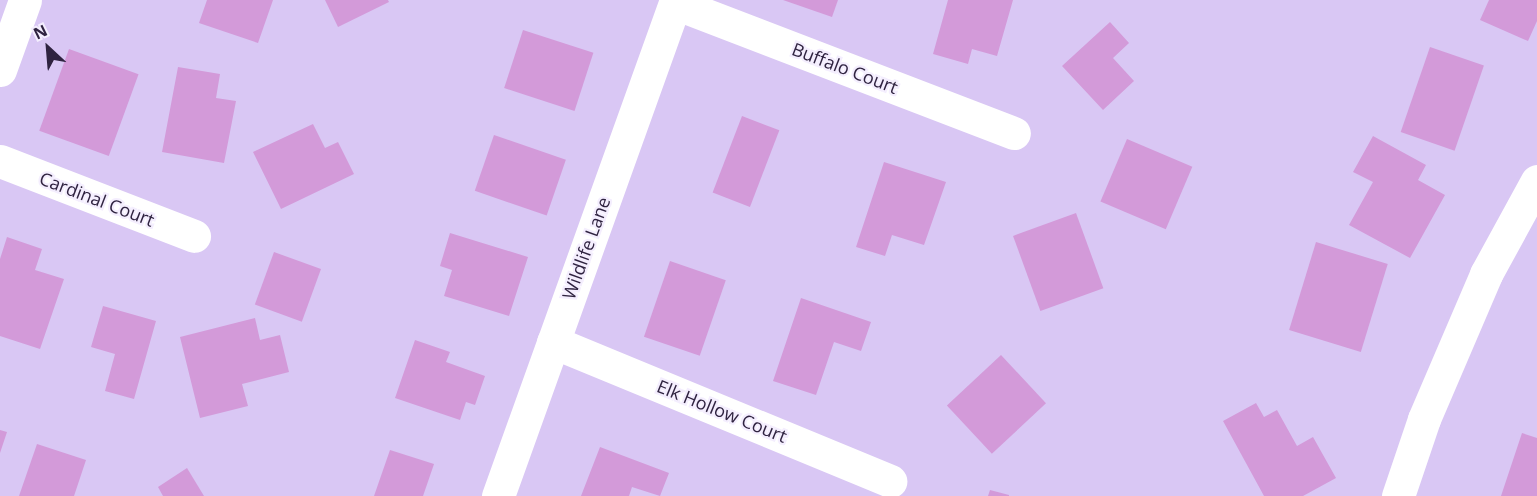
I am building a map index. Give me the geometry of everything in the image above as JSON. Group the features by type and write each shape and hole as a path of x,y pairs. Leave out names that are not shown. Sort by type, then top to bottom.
{"street":[{"path":"0,70 25,0"},
{"name":"Buffalo Court","path":"675,1 1014,134"},
{"name":"Wildlife Lane","path":"498,496 675,1"},
{"name":"Cardinal Court","path":"0,161 194,236"},
{"path":"1398,496 1424,419 1486,274 1537,181"},
{"name":"Elk Hollow Court","path":"553,342 891,481"}],"building":[{"path":"207,0 273,0 258,43 199,23"},
{"path":"325,0 388,0 389,2 338,27"},
{"path":"783,0 838,0 832,17"},
{"path":"948,0 1013,0 997,56 972,49 968,64 933,54"},
{"path":"1489,0 1537,0 1537,21 1528,41 1480,20"},
{"path":"1110,22 1129,43 1113,58 1134,81 1103,110 1062,66"},
{"path":"523,30 593,53 575,111 504,88"},
{"path":"1430,47 1484,66 1455,151 1401,132"},
{"path":"69,49 139,74 109,156 39,131"},
{"path":"178,67 220,74 216,98 236,101 224,163 162,152"},
{"path":"742,116 779,130 750,207 713,193"},
{"path":"313,124 325,148 338,142 354,174 281,209 253,152"},
{"path":"494,135 566,160 547,216 475,191"},
{"path":"1373,136 1426,165 1418,180 1445,195 1410,258 1349,225 1373,182 1353,172"},
{"path":"1127,139 1192,167 1166,229 1100,202"},
{"path":"884,162 946,182 924,245 892,235 885,256 856,247"},
{"path":"1076,213 1103,288 1040,311 1013,236"},
{"path":"450,233 528,257 509,316 444,296 452,270 440,266"},
{"path":"7,237 42,249 35,270 64,279 40,349 0,336 0,259"},
{"path":"1316,242 1388,264 1361,352 1289,330"},
{"path":"274,252 321,269 302,322 255,305"},
{"path":"670,261 726,280 700,356 644,337"},
{"path":"801,298 871,322 861,351 834,342 816,395 773,381"},
{"path":"103,306 156,321 134,399 105,391 115,354 91,347"},
{"path":"255,318 260,340 280,335 289,372 242,384 248,406 200,418 180,337"},
{"path":"415,340 450,352 446,362 485,376 475,405 466,402 460,420 395,398"},
{"path":"1001,355 1046,403 992,454 947,405"},
{"path":"1256,403 1264,417 1277,410 1297,446 1313,437 1336,478 1303,496 1264,496 1223,421"},
{"path":"0,430 7,432 0,453"},
{"path":"1522,433 1537,438 1537,496 1501,496"},
{"path":"37,444 86,460 74,496 19,496"},
{"path":"600,447 669,473 660,496 632,487 629,496 581,496"},
{"path":"390,450 434,464 423,496 374,496"},
{"path":"187,468 204,496 163,496 158,487"},
{"path":"990,490 1009,495 1009,496 988,496"}]}
